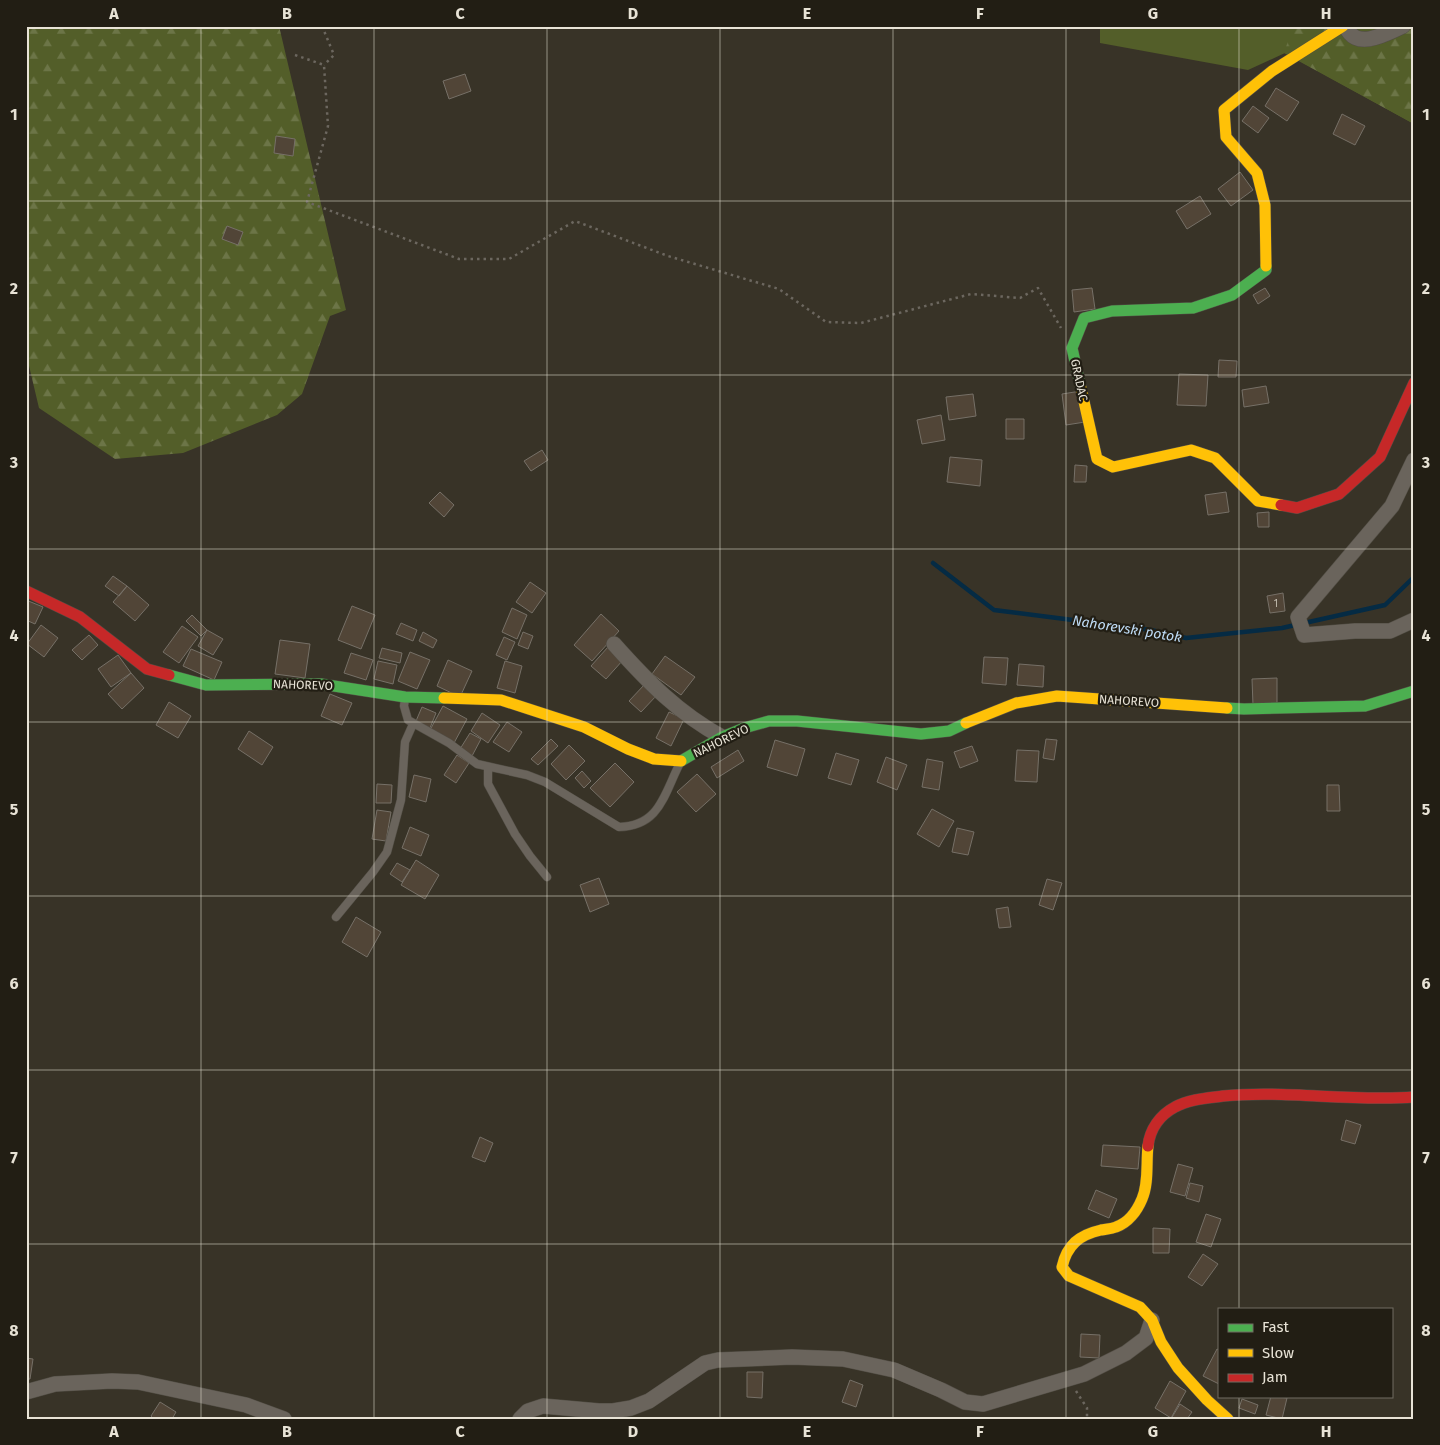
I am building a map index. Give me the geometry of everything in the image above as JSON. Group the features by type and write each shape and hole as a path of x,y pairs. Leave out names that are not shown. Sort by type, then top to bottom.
{"street":[{"name":"GRADAC","path":"1404,26 1376,38 1366,40 1355,37 1345,26 1272,71 1224,110 1226,137 1257,173 1265,205 1266,270 1232,295 1193,308 1112,310 1084,318 1072,348 1096,459 1113,467 1192,450 1215,458 1258,501 1297,508 1339,494 1380,457 1414,383"},
{"path":"1414,460 1392,506 1298,617 1304,635 1355,631 1390,631 1414,620"},
{"name":"NAHOREVO","path":"26,591 80,617 147,669 206,685 321,684 405,697 501,700 584,727 628,749 654,759 681,761 722,738 744,728 769,721 797,721 921,734 949,731 980,716 1016,704 1057,696 1244,709 1365,706 1414,691"},
{"path":"614,644 675,706 689,718 722,738"},
{"path":"1228,1419 1207,1400 1178,1368 1161,1342 1152,1320 1140,1306 1069,1276 1062,1268 1068,1246 1081,1237 1116,1227 1128,1219 1138,1208 1144,1193 1149,1132 1157,1119 1174,1105 1202,1098 1252,1094 1300,1094 1349,1098 1402,1099 1414,1097"},
{"path":"520,1419 528,1411 543,1406 599,1411 631,1408 649,1401 705,1363 718,1360 792,1357 842,1359 894,1370 965,1402 983,1404 1084,1374 1126,1353 1146,1338 1152,1320"},
{"path":"26,1392 55,1384 112,1381 138,1382 246,1405 284,1419"}],"lane":[{"path":"405,697 408,720 426,728 477,764 488,768 527,775 545,782 619,827 633,827 645,821 656,812 681,761"},
{"path":"336,917 387,852 401,800 405,742 414,724"},
{"path":"488,768 488,784 515,834 547,878"}],"path":[{"path":"322,26 334,55 324,65 328,126 307,202 459,259 509,259 574,221 668,256 779,289 826,322 861,324 971,294 1020,298 1038,288 1072,348"},
{"path":"296,55 324,65"},
{"path":"1068,1379 1086,1408 1087,1419"}],"green space":[{"path":"26,26 279,26 346,310 330,316 302,394 277,415 183,453 115,459 39,408 26,353"},
{"path":"1100,26 1414,26 1414,124 1285,53 1248,70 1100,43"},
{"path":"1293,26 1414,26 1414,124 1284,53"}],"building":[{"path":"465,74 471,91 449,99 443,81"},
{"path":"1276,88 1299,102 1287,121 1265,106"},
{"path":"1253,106 1269,118 1258,133 1242,121"},
{"path":"1342,114 1365,126 1355,145 1333,134"},
{"path":"276,136 295,139 293,156 274,153"},
{"path":"1240,172 1253,190 1231,206 1218,189"},
{"path":"1200,196 1211,214 1187,229 1176,211"},
{"path":"227,226 243,232 238,245 222,239"},
{"path":"1092,288 1095,309 1074,312 1072,290"},
{"path":"1265,288 1270,296 1258,304 1253,295"},
{"path":"1219,360 1237,361 1236,377 1218,377"},
{"path":"1179,374 1208,375 1206,406 1177,405"},
{"path":"1266,386 1269,403 1244,407 1242,390"},
{"path":"1081,391 1085,422 1066,425 1062,394"},
{"path":"973,394 976,416 949,420 946,397"},
{"path":"941,415 945,440 922,444 917,420"},
{"path":"1006,419 1024,419 1024,439 1006,439"},
{"path":"542,450 548,460 531,471 524,461"},
{"path":"950,457 982,460 980,486 947,482"},
{"path":"1075,465 1087,466 1086,482 1074,482"},
{"path":"440,492 454,505 444,517 429,503"},
{"path":"1226,492 1229,512 1208,515 1205,495"},
{"path":"1269,512 1269,527 1258,527 1257,513"},
{"path":"113,576 127,586 119,596 105,586"},
{"path":"530,582 546,593 532,613 516,602"},
{"path":"127,586 149,605 135,621 113,602"},
{"path":"1283,593 1285,611 1270,613 1267,596"},
{"path":"26,600 43,607 35,624 26,620"},
{"path":"352,606 375,615 361,649 338,640"},
{"path":"512,608 527,615 517,639 502,632"},
{"path":"601,614 619,631 592,661 574,645"},
{"path":"192,615 207,630 201,636 186,621"},
{"path":"401,623 417,630 413,641 396,634"},
{"path":"41,625 58,638 44,657 27,644"},
{"path":"182,626 198,637 179,663 163,652"},
{"path":"207,630 223,639 213,655 198,646"},
{"path":"423,632 437,640 433,648 419,641"},
{"path":"523,632 533,636 528,649 518,645"},
{"path":"89,635 98,645 82,660 72,650"},
{"path":"504,637 515,642 507,660 496,655"},
{"path":"280,640 310,644 305,678 275,674"},
{"path":"608,647 623,660 606,679 591,666"},
{"path":"382,648 402,653 400,663 379,658"},
{"path":"191,649 222,662 214,680 183,666"},
{"path":"410,652 430,660 417,689 398,681"},
{"path":"351,653 373,660 366,680 344,673"},
{"path":"118,655 131,673 111,687 98,669"},
{"path":"665,656 695,677 681,695 652,674"},
{"path":"984,657 1008,658 1006,685 982,683"},
{"path":"448,660 472,671 460,697 437,686"},
{"path":"378,661 397,665 393,684 374,679"},
{"path":"505,661 522,666 515,693 497,688"},
{"path":"1019,664 1044,666 1043,687 1017,685"},
{"path":"131,673 144,688 122,709 108,694"},
{"path":"1277,678 1277,704 1253,705 1252,679"},
{"path":"645,684 657,695 641,712 629,701"},
{"path":"330,694 352,703 342,725 321,716"},
{"path":"169,702 191,716 178,738 156,725"},
{"path":"443,706 467,719 454,743 430,730"},
{"path":"422,707 436,713 430,728 416,721"},
{"path":"669,712 684,719 671,746 656,738"},
{"path":"482,713 500,725 488,743 471,731"},
{"path":"507,722 522,732 509,752 493,742"},
{"path":"249,731 273,747 262,765 238,749"},
{"path":"470,733 481,739 472,756 460,749"},
{"path":"551,739 558,746 538,765 531,759"},
{"path":"1046,739 1057,740 1054,760 1043,758"},
{"path":"775,740 805,749 797,776 767,767"},
{"path":"569,745 585,761 566,780 551,764"},
{"path":"972,746 978,761 960,768 954,752"},
{"path":"738,750 744,761 717,778 711,767"},
{"path":"1017,750 1039,751 1037,782 1015,781"},
{"path":"836,753 859,760 851,785 828,778"},
{"path":"457,755 469,763 456,783 444,775"},
{"path":"886,757 907,765 897,790 877,782"},
{"path":"927,759 943,762 939,790 922,787"},
{"path":"615,763 634,782 610,807 590,788"},
{"path":"582,771 591,781 584,788 575,778"},
{"path":"697,774 716,794 696,812 677,792"},
{"path":"414,775 431,779 426,802 409,797"},
{"path":"377,784 392,785 391,803 376,803"},
{"path":"1327,785 1339,785 1340,811 1327,811"},
{"path":"932,809 954,821 939,847 917,834"},
{"path":"377,810 391,812 386,841 372,839"},
{"path":"410,827 429,835 421,856 402,848"},
{"path":"957,828 974,832 968,855 952,852"},
{"path":"416,860 439,875 425,899 401,885"},
{"path":"397,863 410,870 402,882 390,874"},
{"path":"599,878 609,904 590,912 580,885"},
{"path":"1047,879 1062,883 1053,910 1039,905"},
{"path":"1008,907 1011,927 999,928 996,909"},
{"path":"356,917 381,932 367,957 342,942"},
{"path":"1346,1120 1361,1125 1355,1144 1341,1140"},
{"path":"480,1137 493,1143 485,1162 472,1157"},
{"path":"1103,1145 1140,1147 1138,1169 1101,1166"},
{"path":"1178,1164 1193,1168 1185,1196 1170,1192"},
{"path":"1190,1183 1203,1186 1199,1202 1186,1198"},
{"path":"1096,1190 1117,1199 1109,1218 1088,1209"},
{"path":"1206,1214 1221,1219 1211,1247 1196,1242"},
{"path":"1153,1228 1170,1229 1169,1253 1153,1253"},
{"path":"1203,1254 1218,1264 1202,1286 1188,1277"},
{"path":"1081,1334 1100,1335 1099,1358 1080,1357"},
{"path":"1217,1349 1218,1350 1218,1384 1203,1376"},
{"path":"26,1358 33,1359 30,1379 26,1379"},
{"path":"747,1372 763,1372 762,1398 747,1397"},
{"path":"850,1380 863,1385 856,1407 842,1402"},
{"path":"1170,1381 1186,1391 1171,1418 1155,1408"},
{"path":"1270,1398 1287,1398 1282,1419 1266,1415"},
{"path":"1242,1399 1258,1405 1255,1414 1239,1408"},
{"path":"160,1402 176,1412 172,1419 154,1419 151,1416"},
{"path":"1180,1404 1192,1412 1187,1419 1171,1419"}],"waterway":[{"name":"Nahorevski potok","path":"933,563 994,610 1151,630 1186,638 1282,628 1385,605 1414,577"}],"traffic: fast":[{"path":"1080,384 1072,348 1084,318 1112,311 1193,308 1232,295 1266,270 1266,266"},
{"path":"169,675 206,685 321,684 405,697 444,698"},
{"path":"1227,708 1365,706 1414,691"},
{"path":"681,761 722,737 769,721 797,721 921,734 949,731 966,723"}],"traffic: slow":[{"path":"1266,266 1265,205 1257,173 1226,137 1224,110 1272,71 1343,26"},
{"path":"1080,384 1097,459 1113,467 1191,450 1215,458 1258,501 1281,505"},
{"path":"966,723 1016,703 1057,696 1227,708"},
{"path":"444,698 501,700 584,727 628,749 654,759 681,761"},
{"path":"1148,1146 1146,1186 1138,1208 1128,1220 1120,1225 1093,1232 1080,1238 1067,1253 1062,1267 1069,1276 1140,1307 1152,1320 1161,1342 1178,1368 1207,1400 1228,1419"}],"traffic: jam":[{"path":"1281,505 1297,508 1339,494 1380,457 1414,383"},
{"path":"26,591 80,617 147,669 169,675"},
{"path":"1148,1146 1153,1128 1165,1114 1180,1104 1199,1099 1271,1094 1366,1098 1414,1097"}]}
